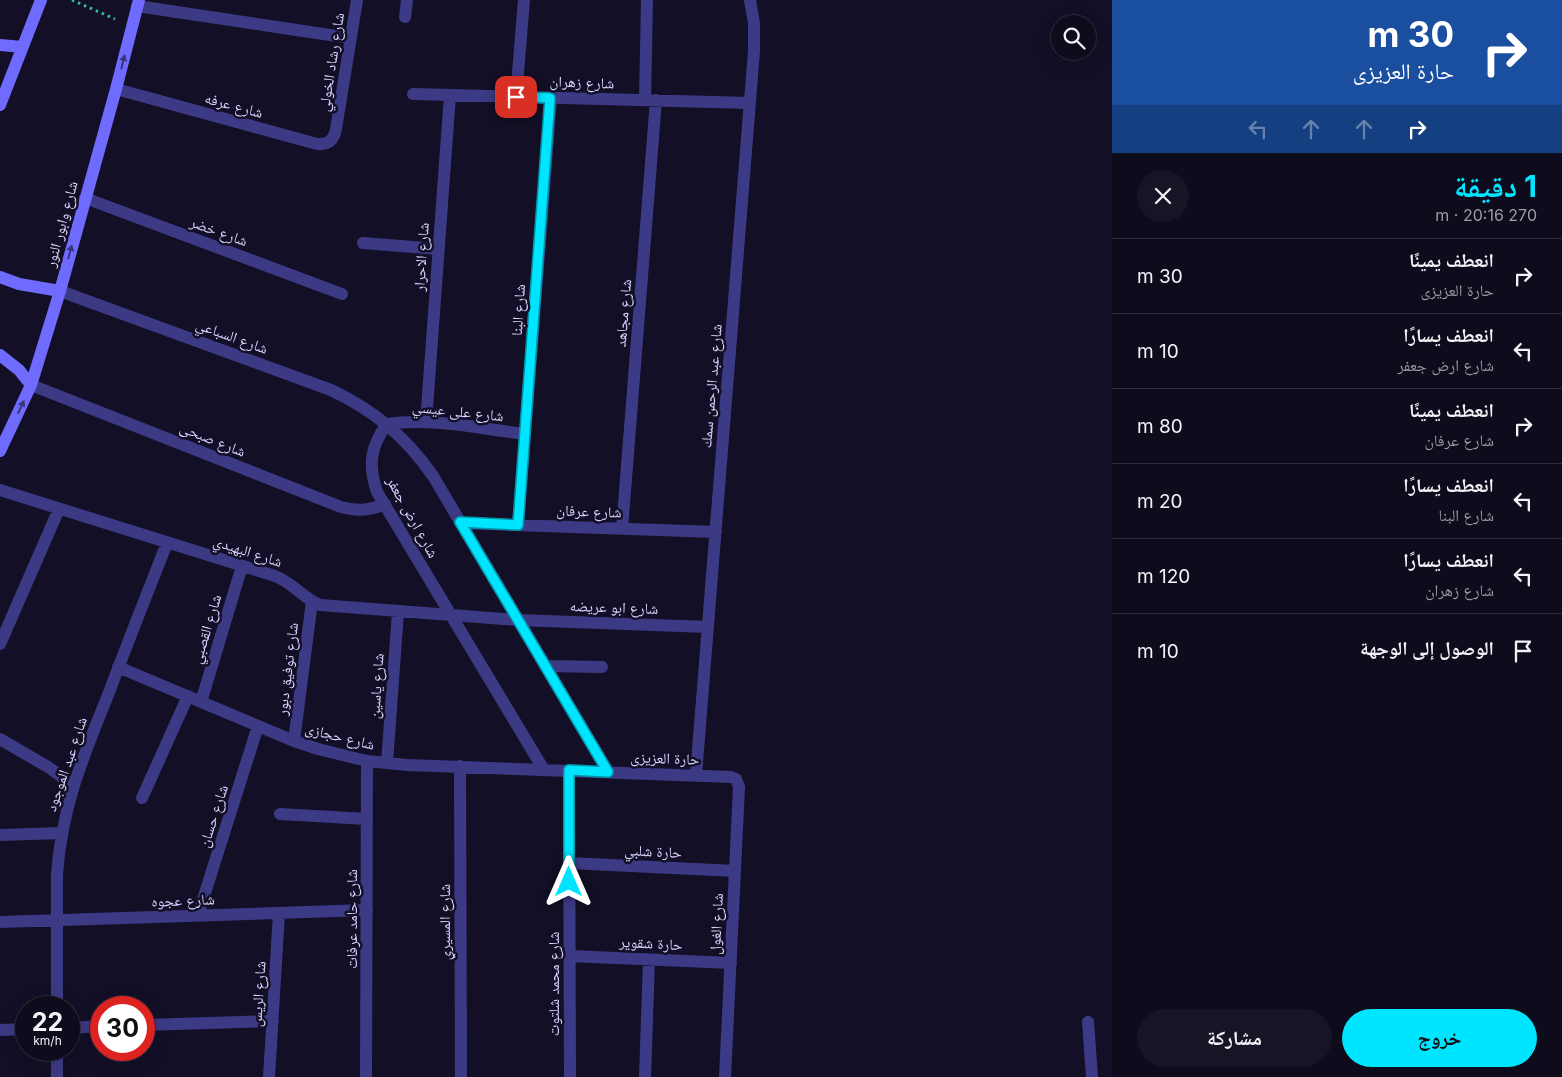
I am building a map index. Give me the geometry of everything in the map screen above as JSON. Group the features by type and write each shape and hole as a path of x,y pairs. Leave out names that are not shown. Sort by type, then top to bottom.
{"main road":[{"path":"0,105 41,0"},
{"name":"شارع وابور النور","path":"0,451 31,385 60,291 138,3"},
{"path":"0,45 22,48"},
{"path":"0,278 32,287 60,291"},
{"path":"0,355 18,370 31,385"}],"street":[{"name":"شارع رشاد الخولي","path":"336,129 357,0"},
{"path":"404,17 407,0"},
{"path":"516,97 524,0"},
{"name":"شارع مجاهد","path":"622,529 651,100 647,0"},
{"name":"شارع عبد الرحمن سمك","path":"696,775 750,103 754,23 750,0"},
{"path":"138,3 350,38"},
{"name":"شارع عرفه","path":"116,89 317,144 326,144 330,141 336,129"},
{"name":"شارع زهران","path":"413,94 750,103"},
{"name":"شارع الاحرار","path":"426,422 450,95"},
{"name":"شارع البنا","path":"518,525 550,98"},
{"name":"شارع خضر","path":"85,198 342,294"},
{"path":"363,243 438,249"},
{"name":"شارع السباعي","path":"60,291 331,390 370,410 387,424"},
{"name":"شارع صبحى","path":"31,385 340,507 363,511 385,504"},
{"name":"شارع على عيسي","path":"387,424 412,421 426,422 525,434"},
{"path":"387,424 400,435 423,462 608,772"},
{"name":"شارع ارض جعفر","path":"387,424 378,436 373,450 371,464 375,485 544,770"},
{"name":"شارع البهيدي","path":"0,490 284,580 312,602 329,607 518,620"},
{"path":"0,644 59,509"},
{"name":"شارع عرفان","path":"460,522 716,532"},
{"name":"شارع عبد الموجود","path":"56,996 57,874 62,833 73,785 167,543"},
{"name":"شارع القصبي","path":"201,702 242,566"},
{"name":"شارع توفيق دبور","path":"294,741 312,602"},
{"name":"شارع ياسين","path":"387,763 398,612"},
{"name":"شارع ابو عريضه","path":"518,620 708,627"},
{"path":"545,666 602,667"},
{"name":"شارع حجازى","path":"118,667 294,741 342,756 387,763 569,770"},
{"path":"142,798 188,696"},
{"name":"شارع حسان","path":"198,916 258,726"},
{"path":"0,738 35,758 73,785"},
{"name":"شارع حامد عرفات","path":"366,1077 367,761"},
{"name":"شارع المسيري","path":"460,766 461,1077"},
{"name":"حارة العزيزى","path":"569,770 731,777"},
{"name":"شارع محمد شلتوت","path":"569,770 570,1077"},
{"name":"شارع الغول","path":"725,1077 739,784 736,779 731,777"},
{"path":"280,814 367,819"},
{"path":"0,834 62,833"},
{"name":"حارة شلبي","path":"569,863 735,871"},
{"name":"شارع عجوه","path":"0,922 367,910"},
{"name":"شارع الريس","path":"269,1077 280,913"},
{"name":"حارة شقوير","path":"570,956 731,964"},
{"path":"645,1077 649,960"},
{"path":"155,1025 273,1021"},
{"path":"1088,1022 1092,1077"},
{"path":"0,1030 15,1029"},
{"path":"56,1061 56,1077"}],"path":[{"path":"72,0 132,26"}],"route":[{"path":"516,97 550,98 518,525 460,522 608,772 569,770 569,882"}]}
